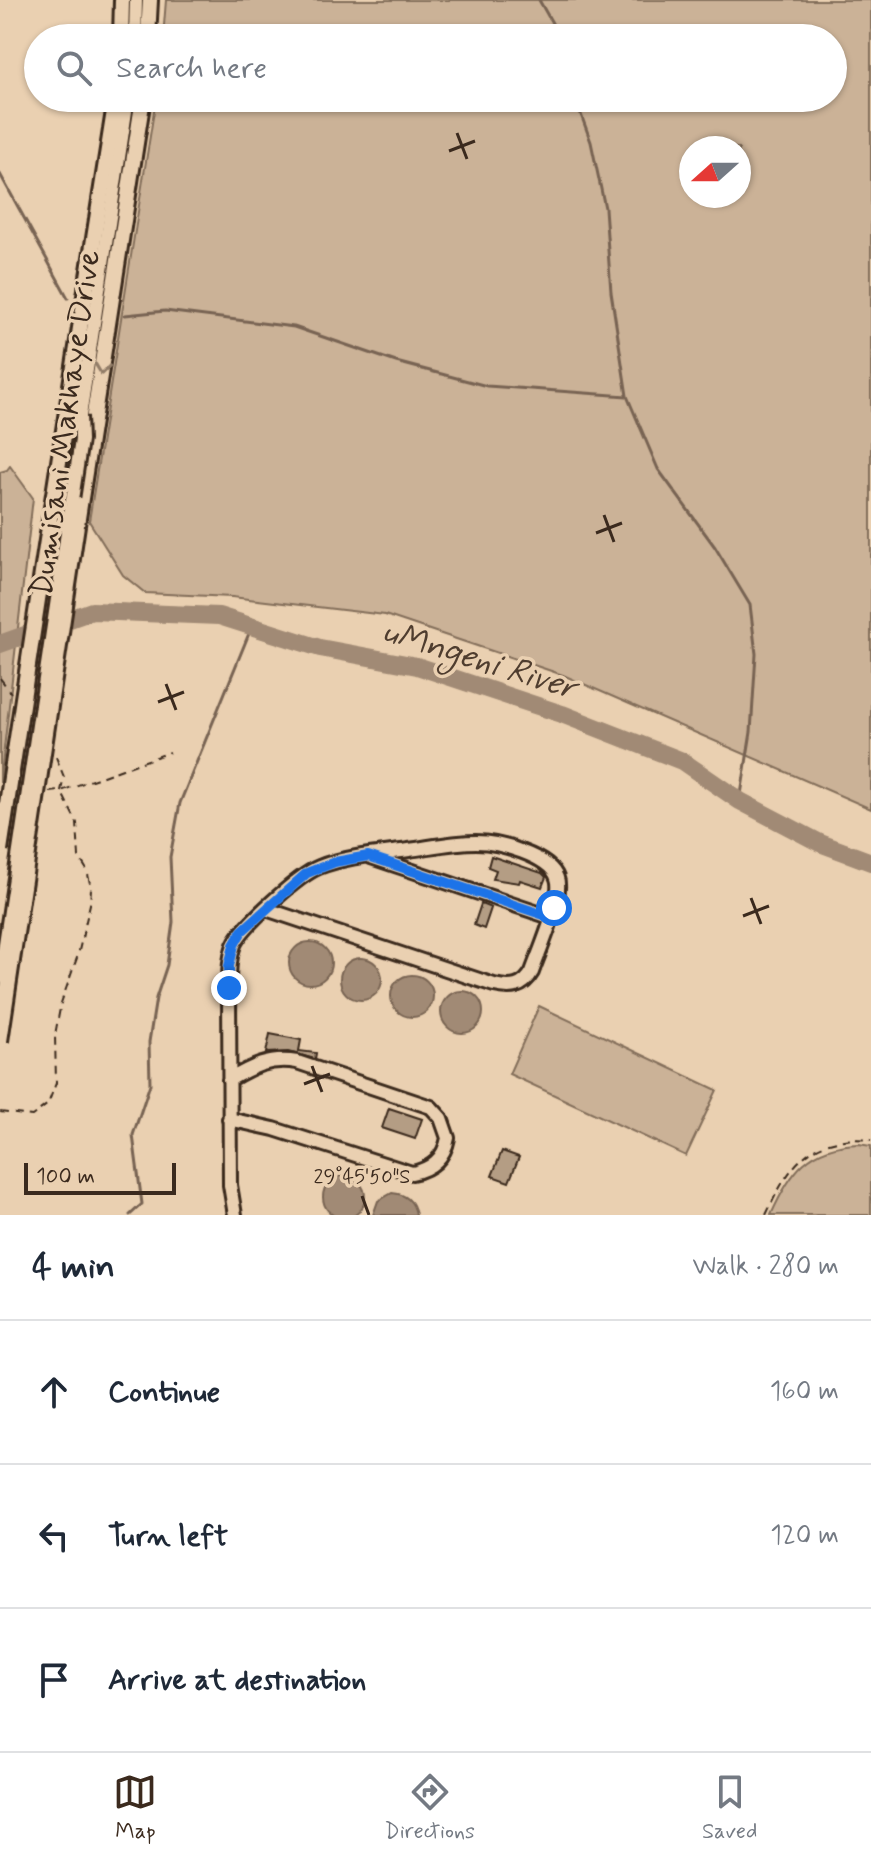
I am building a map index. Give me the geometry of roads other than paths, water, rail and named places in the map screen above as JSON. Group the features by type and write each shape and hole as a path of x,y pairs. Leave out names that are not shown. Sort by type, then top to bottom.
{"main road":[{"path":"121,24 122,0"},
{"path":"149,24 150,0"},
{"name":"Dumisani Makhaye Drive","path":"0,850 114,112"},
{"name":"Dumisani Makhaye Drive","path":"0,1041 141,112"}],"street":[{"path":"135,24 136,0"},
{"path":"0,924 126,112"},
{"path":"0,977 81,440 80,416"},
{"path":"235,1215 230,1185 229,966 234,945 242,931 266,909 307,873 335,862 368,856 459,843 491,843 543,861 557,876 558,893 528,979 521,985 503,987 266,909"},
{"path":"368,856 550,917"},
{"path":"229,1080 264,1062 276,1059 297,1062 431,1107 441,1118 448,1138 437,1161 422,1171 412,1173 274,1129 229,1119"}],"waterway":[{"path":"539,0 552,24"},
{"path":"580,112 591,142 605,208 611,292 627,396 658,469 715,547 750,605 756,654 751,732 740,801"},
{"path":"0,174 68,298"},
{"path":"125,315 165,311 294,327 396,362 487,386 627,396"},
{"name":"uMngeni River","path":"0,644 92,611 219,616 320,648 417,666 562,714 682,761 740,801 820,843 871,862"},
{"path":"130,1215 142,1204 133,1135 150,1084 149,1042 156,998 167,965 173,922 170,857 180,803 252,626"}]}
